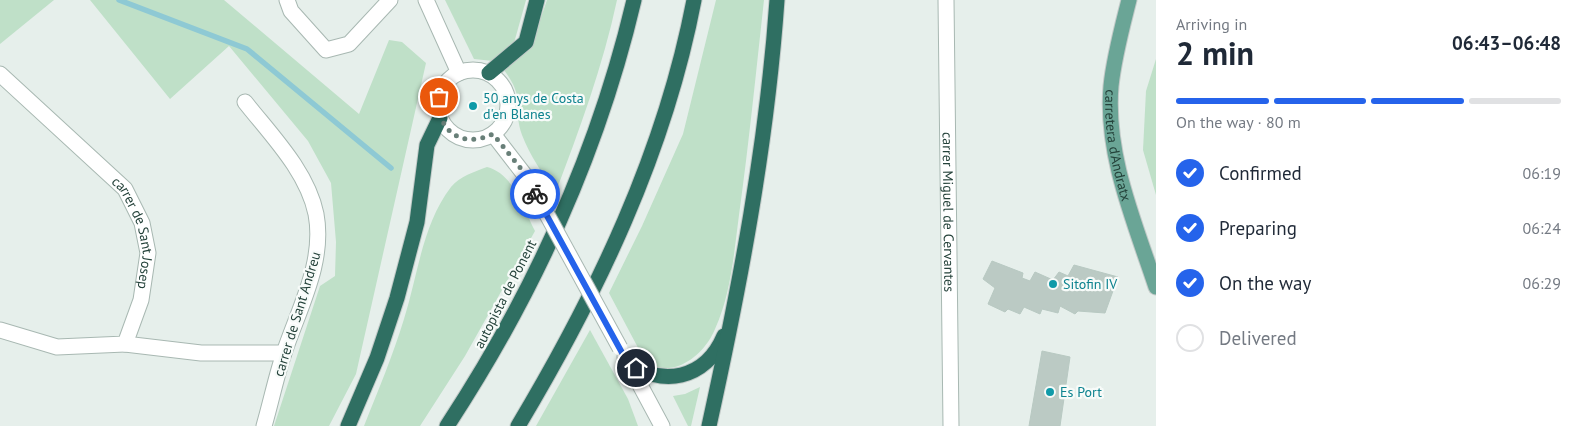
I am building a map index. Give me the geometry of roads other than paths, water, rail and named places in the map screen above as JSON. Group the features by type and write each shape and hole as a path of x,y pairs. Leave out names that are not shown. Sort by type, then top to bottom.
{"highway":[{"path":"489,74 526,42 537,0"},
{"name":"autopista de Ponent","path":"448,426 517,309 565,210 600,121 634,0"},
{"path":"518,426 569,338 628,214 670,93 694,0"},
{"path":"709,426 743,269 762,145 777,0"},
{"path":"348,426 380,350 398,298 418,222 427,145 440,118"},
{"path":"623,354 636,368 657,377 682,375 706,362 722,341 732,319"}],"main road":[{"name":"carretera d'Andratx","path":"1129,0 1111,86 1111,117 1115,154 1156,287"}],"street":[{"path":"286,0 292,11 326,50 349,44 390,0"},
{"path":"426,0 459,72"},
{"name":"carrer Miguel de Cervantes","path":"946,0 951,426"},
{"path":"479,70 489,74 499,81 505,91 508,102 507,114 502,125 493,134 484,138 462,139 453,134 440,118 439,97 443,87 459,72 479,70"},
{"name":"carrer de Sant Josep","path":"0,74 125,189 142,223 148,253 141,300 125,344"},
{"name":"carrer de Sant Andreu","path":"244,102 293,165 306,187 316,213 318,240 312,272 284,353 264,426"},
{"path":"493,134 526,178 662,426"},
{"path":"0,330 57,347 125,344 201,353 284,353"}],"waterway":[{"path":"119,0 247,49 391,168"}],"place":[{"name":"50 anys de Costa d'en Blanes","path":"473,106"},
{"name":"Sitofin IV","path":"1053,284"},
{"name":"Es Port","path":"1050,392"}]}
